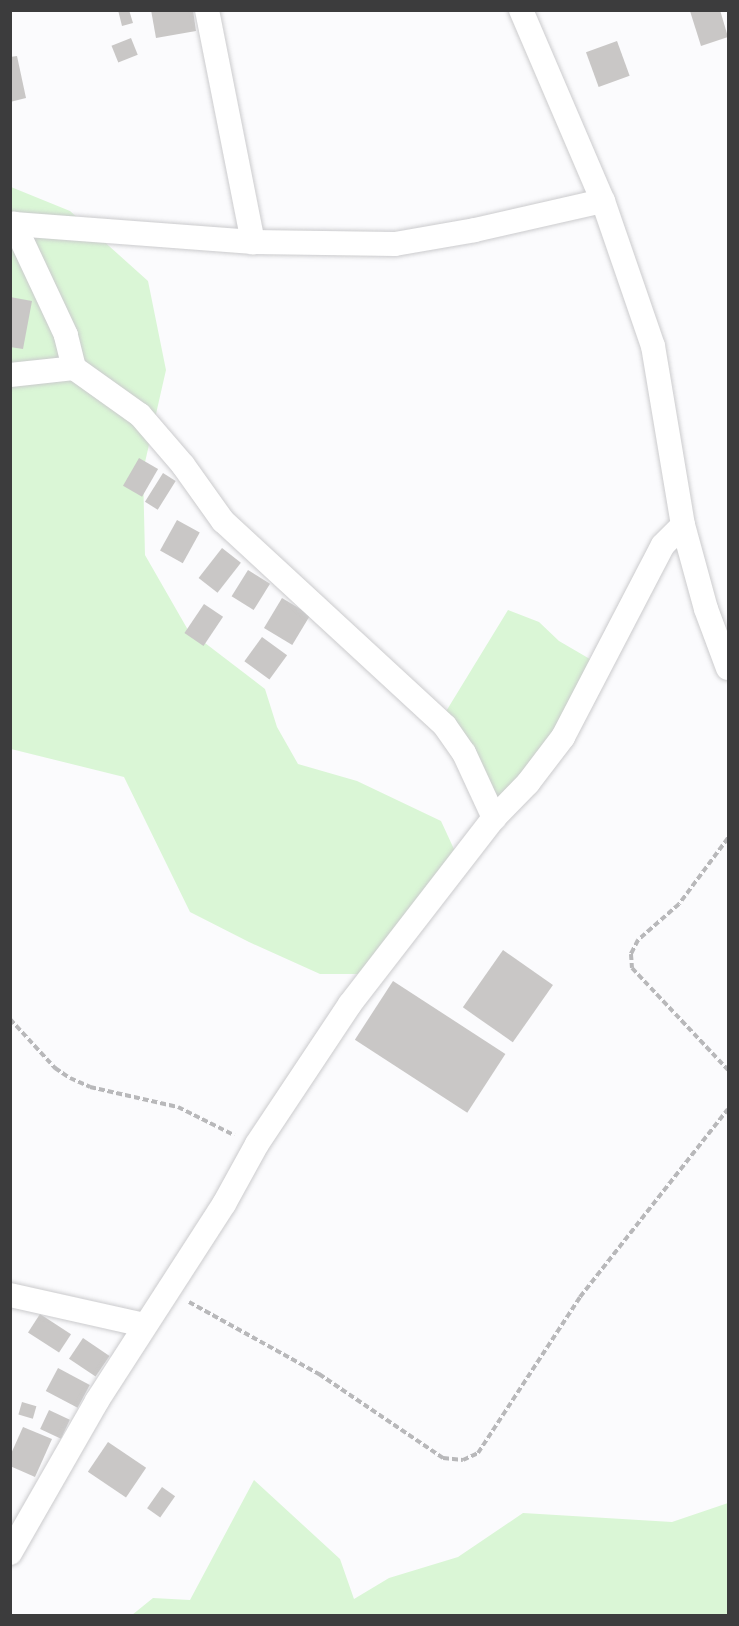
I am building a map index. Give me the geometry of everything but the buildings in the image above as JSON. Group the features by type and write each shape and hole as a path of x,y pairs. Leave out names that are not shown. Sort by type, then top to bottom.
{"street":[{"path":"207,10 253,242"},
{"path":"521,10 603,201 653,346 683,525 706,609 729,668"},
{"path":"74,368 66,335 14,224 253,242 395,244 475,230 603,201"},
{"path":"10,375 74,368 141,415 183,465 223,521 445,726 464,753 494,818"},
{"path":"10,1553 97,1401 224,1204 257,1144 350,1004 494,818 528,783 563,737 663,545 683,525"},
{"path":"10,1295 144,1325"}],"path":[{"path":"729,838 679,904 638,940 631,954 632,968 729,1070"},
{"path":"10,1020 55,1068 70,1078 90,1087 178,1107 257,1144"},
{"path":"167,1290 319,1374 443,1458 463,1460 478,1453 580,1297 729,1109"}],"green space":[{"path":"11,187 70,211 148,281 166,370 143,471 145,555 188,630 265,689 277,727 298,764 357,781 441,821 459,860 364,974 320,974 190,912 124,777 11,749"},
{"path":"508,610 539,622 559,641 595,662 562,726 546,739 540,753 502,798 488,796 445,713"},
{"path":"254,1480 340,1559 354,1599 389,1578 458,1557 523,1513 672,1522 728,1503 728,1615 132,1615 153,1598 190,1600"}]}
